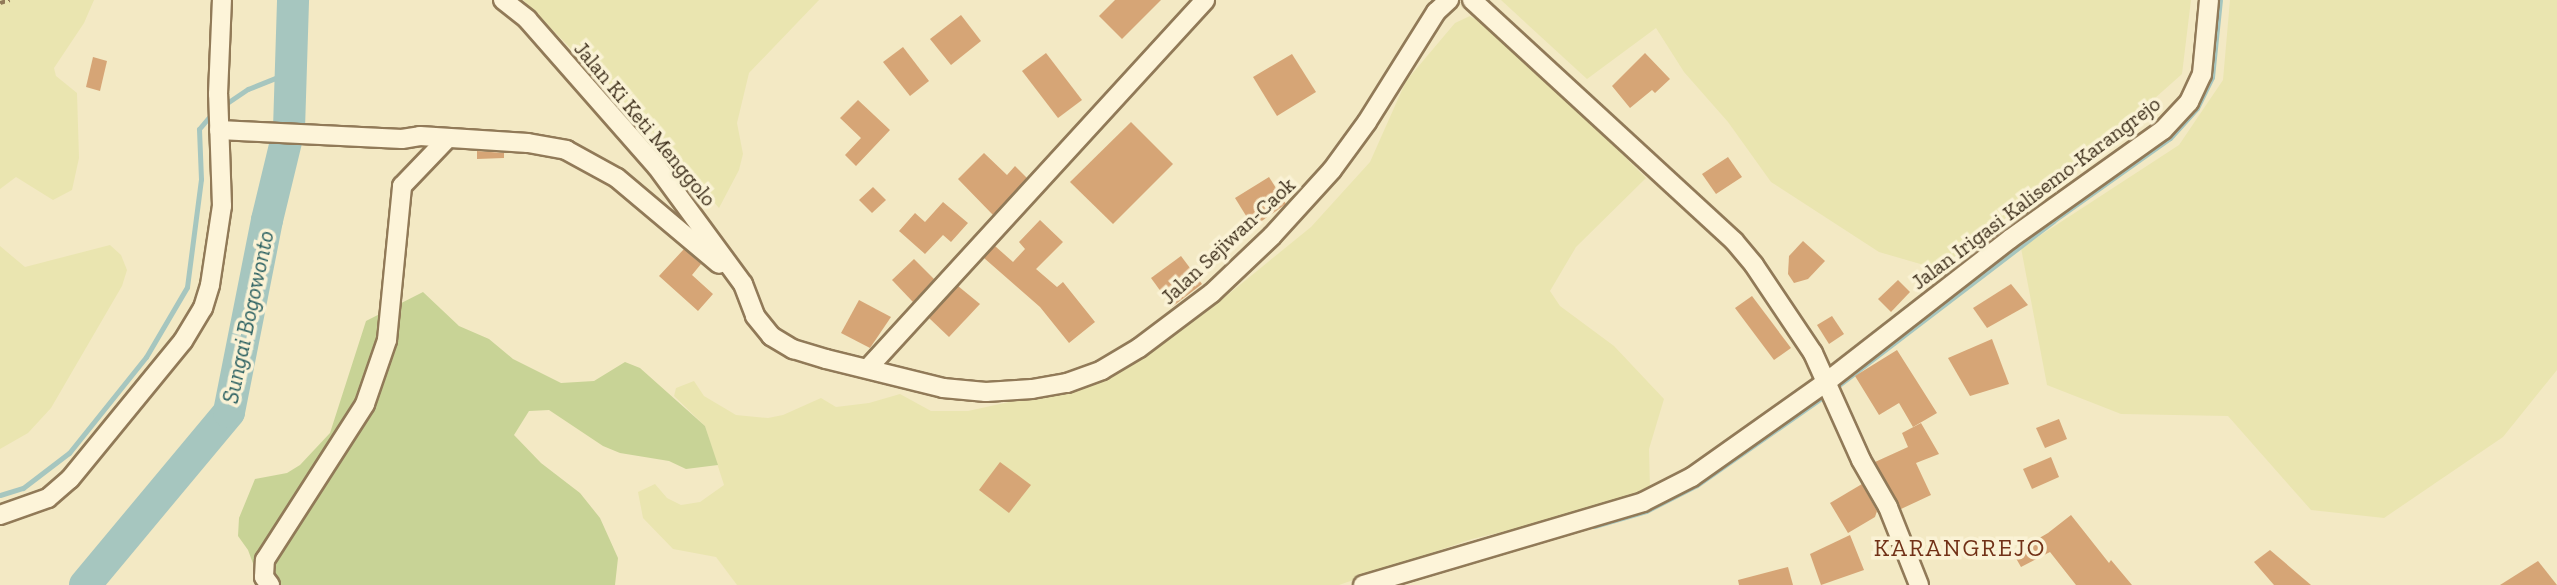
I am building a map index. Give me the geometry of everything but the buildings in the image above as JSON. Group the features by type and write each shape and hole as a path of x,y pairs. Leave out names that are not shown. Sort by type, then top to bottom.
{"street":[{"path":"0,515 48,498 69,479 183,341 203,308 210,285 222,206 224,128 218,94 222,0"},
{"name":"Jalan Ki Keti Menggolo","path":"503,0 527,19 657,167 743,284"},
{"path":"869,368 1205,0"},
{"name":"Jalan Sejiwan-Caok","path":"743,284 755,316 771,335 793,349 954,390 1032,389 1067,383 1102,370 1139,348 1212,293 1311,195 1347,152 1436,12 1449,0"},
{"path":"1472,0 1734,240 1803,337 1861,460 1888,507 1919,585"},
{"name":"Jalan Irigasi Kalisemo-Karangrejo","path":"1363,585 1643,502 1692,477 1826,385 2019,232 2163,130 2189,102 2202,74 2209,0"},
{"path":"224,128 546,145 579,155 617,178 743,284"},
{"path":"270,585 264,577 265,560 365,404 387,340 402,186 448,138"}],"path":[{"path":"0,3 10,0"}],"shaded area":[{"path":"0,0 94,0 84,23 54,68 56,76 77,93 79,158 72,190 53,200 16,177 0,189"},
{"path":"523,0 819,0 749,73 737,123 743,154 739,170 719,208 650,129"},
{"path":"1501,0 2191,0 2182,74 2082,163 1941,270 1879,252 1771,182 1728,122 1684,72 1656,28 1587,79"},
{"path":"2230,0 2557,0 2557,370 2503,437 2384,518 2311,510 2228,416 2121,414 2047,385 2021,248 2179,145 2223,80"},
{"path":"1470,16 1503,35 1646,178 1576,247 1550,291 1560,306 1614,346 1664,399 1649,449 1650,489 1598,509 1472,539 1339,585 737,585 716,557 673,549 643,518 638,492 655,484 667,498 681,505 700,502 724,485 705,426 674,396 676,388 694,381 704,396 736,415 768,418 783,415 821,398 836,407 869,403 900,394 931,411 968,411 1041,395 1107,374 1204,314 1311,227 1370,162 1406,81 1455,23"},
{"path":"110,245 121,255 127,270 122,286 51,408 28,433 0,449 0,246 25,267"}],"green space":[{"path":"423,292 459,326 489,339 513,359 561,383 594,381 625,362 640,368 705,426 718,465 686,469 669,461 620,453 603,446 549,410 529,411 514,435 541,463 580,493 600,518 618,558 615,585 261,585 248,550 238,536 239,518 255,479 287,473 300,465 330,433 366,321"}],"waterway":[{"name":"Sungai Bogowonto","path":"85,585 229,412 267,220 289,129 293,0"},
{"path":"1594,526 1646,511 1697,485 1831,391 2053,221 2170,138 2197,108 2212,77 2220,0"},
{"path":"224,105 248,89 293,71"},
{"path":"0,495 23,488 69,453 146,357 187,287 201,179 199,129 215,110"}],"district":[{"name":"KARANGREJO","path":"1960,548"}]}
